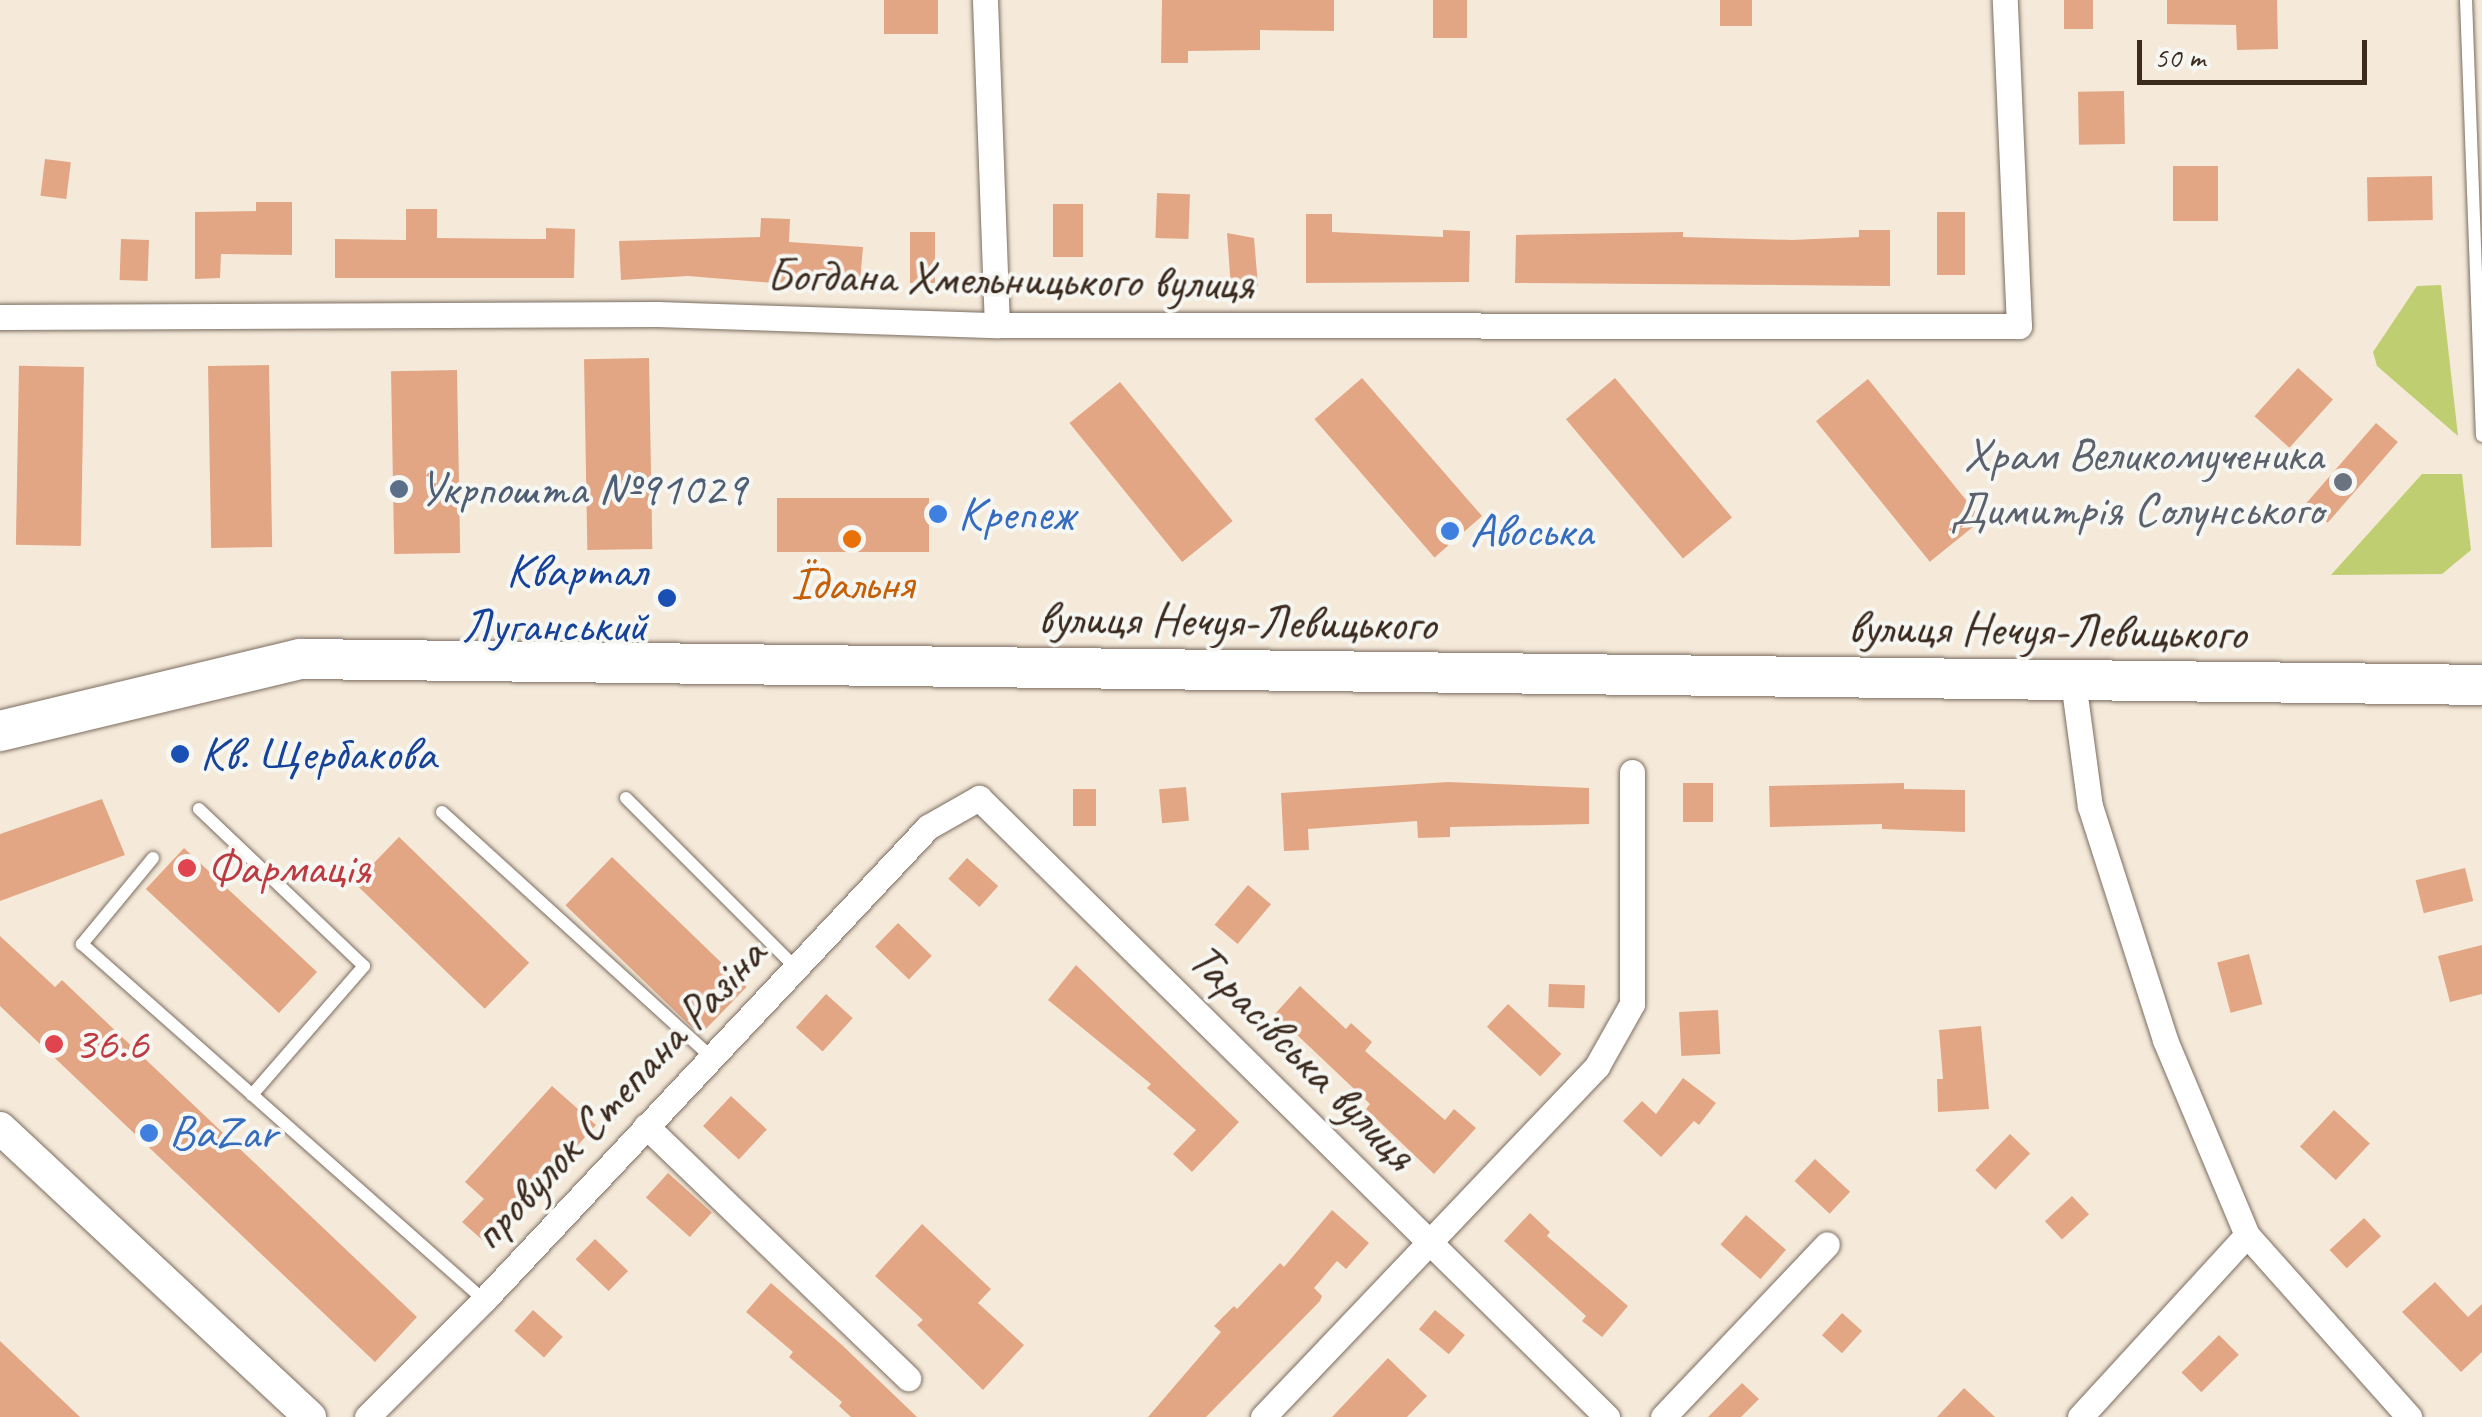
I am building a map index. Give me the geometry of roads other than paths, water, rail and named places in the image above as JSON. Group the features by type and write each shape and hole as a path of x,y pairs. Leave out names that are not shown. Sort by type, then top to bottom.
{"main road":[{"name":"вулиця Нечуя-Левицького","path":"0,731 300,659 2482,686"}],"street":[{"path":"985,0 997,325"},
{"name":"Богдана Хмельницького вулиця","path":"0,317 657,314 997,325 2018,326 2005,0"},
{"path":"2073,681 2090,806 2165,1040 2247,1235 2409,1417"},
{"path":"1263,1417 1597,1066 1632,1004 1632,772"},
{"name":"Тарасівська вулиця","path":"928,827 979,798 1607,1417"},
{"name":"провулок Степана Разіна","path":"367,1417 484,1300 928,827"},
{"path":"646,1126 908,1378"},
{"path":"0,1128 310,1417"},
{"path":"2080,1417 2247,1235"},
{"path":"1664,1417 1828,1244"}],"lane":[{"path":"2466,0 2482,436"},
{"path":"626,798 795,968"},
{"path":"199,808 364,966 252,1094"},
{"path":"442,812 711,1056"},
{"path":"152,858 82,944 484,1300"}],"place":[{"name":"Храм Великомученика Димитрія Солунського","path":"2343,482"},
{"name":"Укрпошта №91029","path":"399,489"},
{"name":"Крепеж","path":"938,514"},
{"name":"Авоська","path":"1450,531"},
{"name":"Їдальня","path":"852,539"},
{"name":"Квартал Луганський","path":"667,598"},
{"name":"Кв. Щербакова","path":"180,754"},
{"name":"Фармація","path":"187,868"},
{"name":"36.6","path":"54,1044"},
{"name":"BaZar","path":"149,1133"}]}
